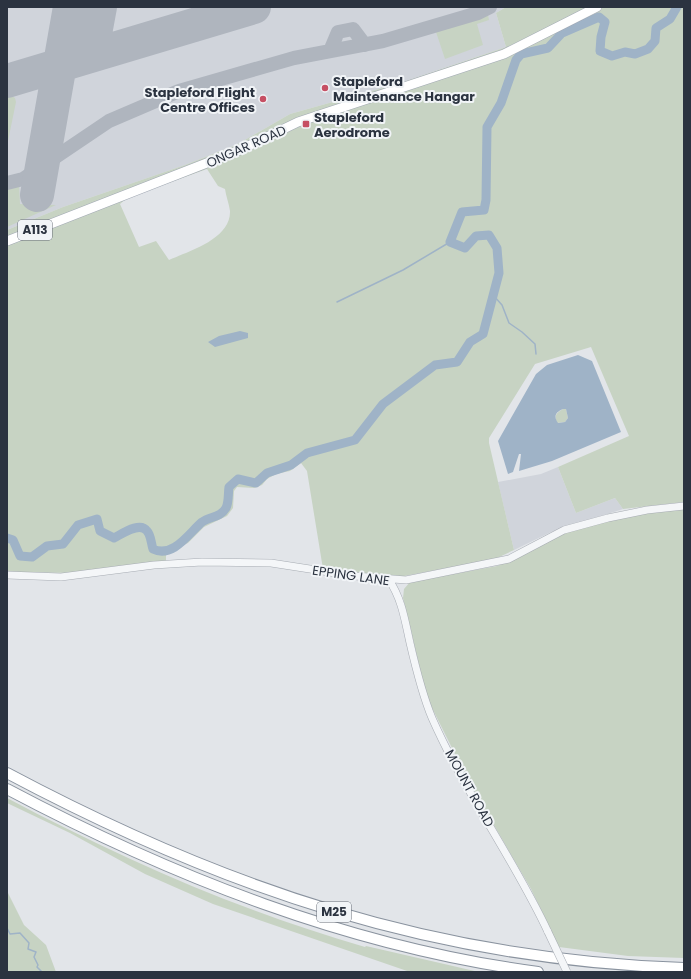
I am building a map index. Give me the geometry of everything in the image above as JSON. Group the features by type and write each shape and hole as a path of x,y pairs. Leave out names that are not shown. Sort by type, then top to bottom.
{"highway":[{"name":"M25","path":"7,773 99,820 200,865 278,894 350,917 436,938 523,954 605,963 684,968"},
{"name":"M25","path":"7,789 145,857 209,884 287,912 412,948 473,962 538,972"}],"main road":[{"name":"ONGAR ROAD","path":"7,241 240,150 298,122 504,54 597,7"}],"street":[{"name":"EPPING LANE","path":"7,575 61,577 178,563 271,563 355,576 389,580 406,580 509,559 564,530 608,518 647,510 684,506"},
{"name":"MOUNT ROAD","path":"389,580 398,595 420,687 432,718 469,789 522,878 567,972"},
{"path":"398,595 406,580"}],"shaded area":[{"name":"Stapleford Aerodrome","path":"7,7 506,7 496,13 506,47 400,83 290,114 236,145 185,165 63,207 7,230"},
{"path":"558,467 576,513 615,498 623,509 551,532 514,550 498,482 541,474"}],"green space":[{"path":"506,7 684,7 684,502 623,509 615,498 576,513 558,467 629,436 591,347 535,364 489,438 514,550 495,559 399,577 323,569 307,471 301,463 290,471 276,474 267,479 262,485 254,488 237,487 234,491 233,508 227,516 204,527 188,543 166,553 166,561 75,573 7,572 7,230 63,207 185,165 236,145 290,114 400,83 506,47 496,13","holes":["207,169 218,186 225,189 230,211 228,221 224,229 207,243 169,260 156,241 139,247 120,204 127,198"]},
{"path":"488,15 489,20 477,24 483,45 445,59 436,32"},
{"path":"12,96 15,98 16,102 7,146 7,97"},
{"path":"19,184 20,204 56,205 7,227 7,189"},
{"path":"563,409 566,409 568,418 565,422 557,423 556,415"},
{"path":"684,507 684,958 628,956 559,947 531,889 470,784 427,698 403,598 404,589 410,582 497,566 557,535 580,527 624,517"},
{"path":"7,798 94,842 182,882 272,917 365,947 479,972 410,972 213,904 145,874 70,833 7,803"},
{"path":"7,891 24,925 46,945 56,972 7,972"}],"water":[{"path":"240,331 248,333 248,338 215,347 208,342 219,336"},
{"path":"578,355 592,361 621,432 552,461 519,471 521,454 519,454 513,472 508,474 498,441 536,374 547,365","holes":["566,409 568,418 565,422 558,423 556,414 561,410"]}],"waterway":[{"path":"7,538 13,540 20,556 32,557 47,546 63,544 78,525 97,519 100,531 114,538 131,529 140,527 144,528 149,535 153,549 160,551 167,550 180,543 202,522 221,514 228,503 229,487 238,479 256,483 267,473 291,465 307,453 355,440 383,404 435,365 457,362 470,342 483,334 499,273 497,248 489,235 476,236 465,248 450,242 462,212 484,210 486,200 487,127 501,103 516,60 521,54 548,48 562,33 599,17 605,22 601,37 600,51 612,56 625,52 635,54 648,49 655,41 656,28 670,19 677,7"},
{"path":"337,302 403,270 450,242"},
{"path":"493,295 502,305 509,323 535,344 536,354"},
{"path":"7,928 10,934 20,933 29,943 28,949 36,952 34,957 38,965 37,967 42,972"}],"taxiway":[{"path":"7,183 23,179 109,121 179,91 294,58 383,41 478,13 490,7"},
{"path":"330,51 338,32 353,29 365,45"},
{"path":"45,147 48,153 54,156 63,151"}],"runway":[{"path":"37,195 70,7"},
{"path":"92,50 100,7"},
{"path":"7,81 254,7"}],"place":[{"name":"Stapleford Maintenance Hangar","path":"325,88"},
{"name":"Stapleford Flight Centre Offices","path":"263,99"},
{"name":"Stapleford Aerodrome","path":"306,124"}]}
